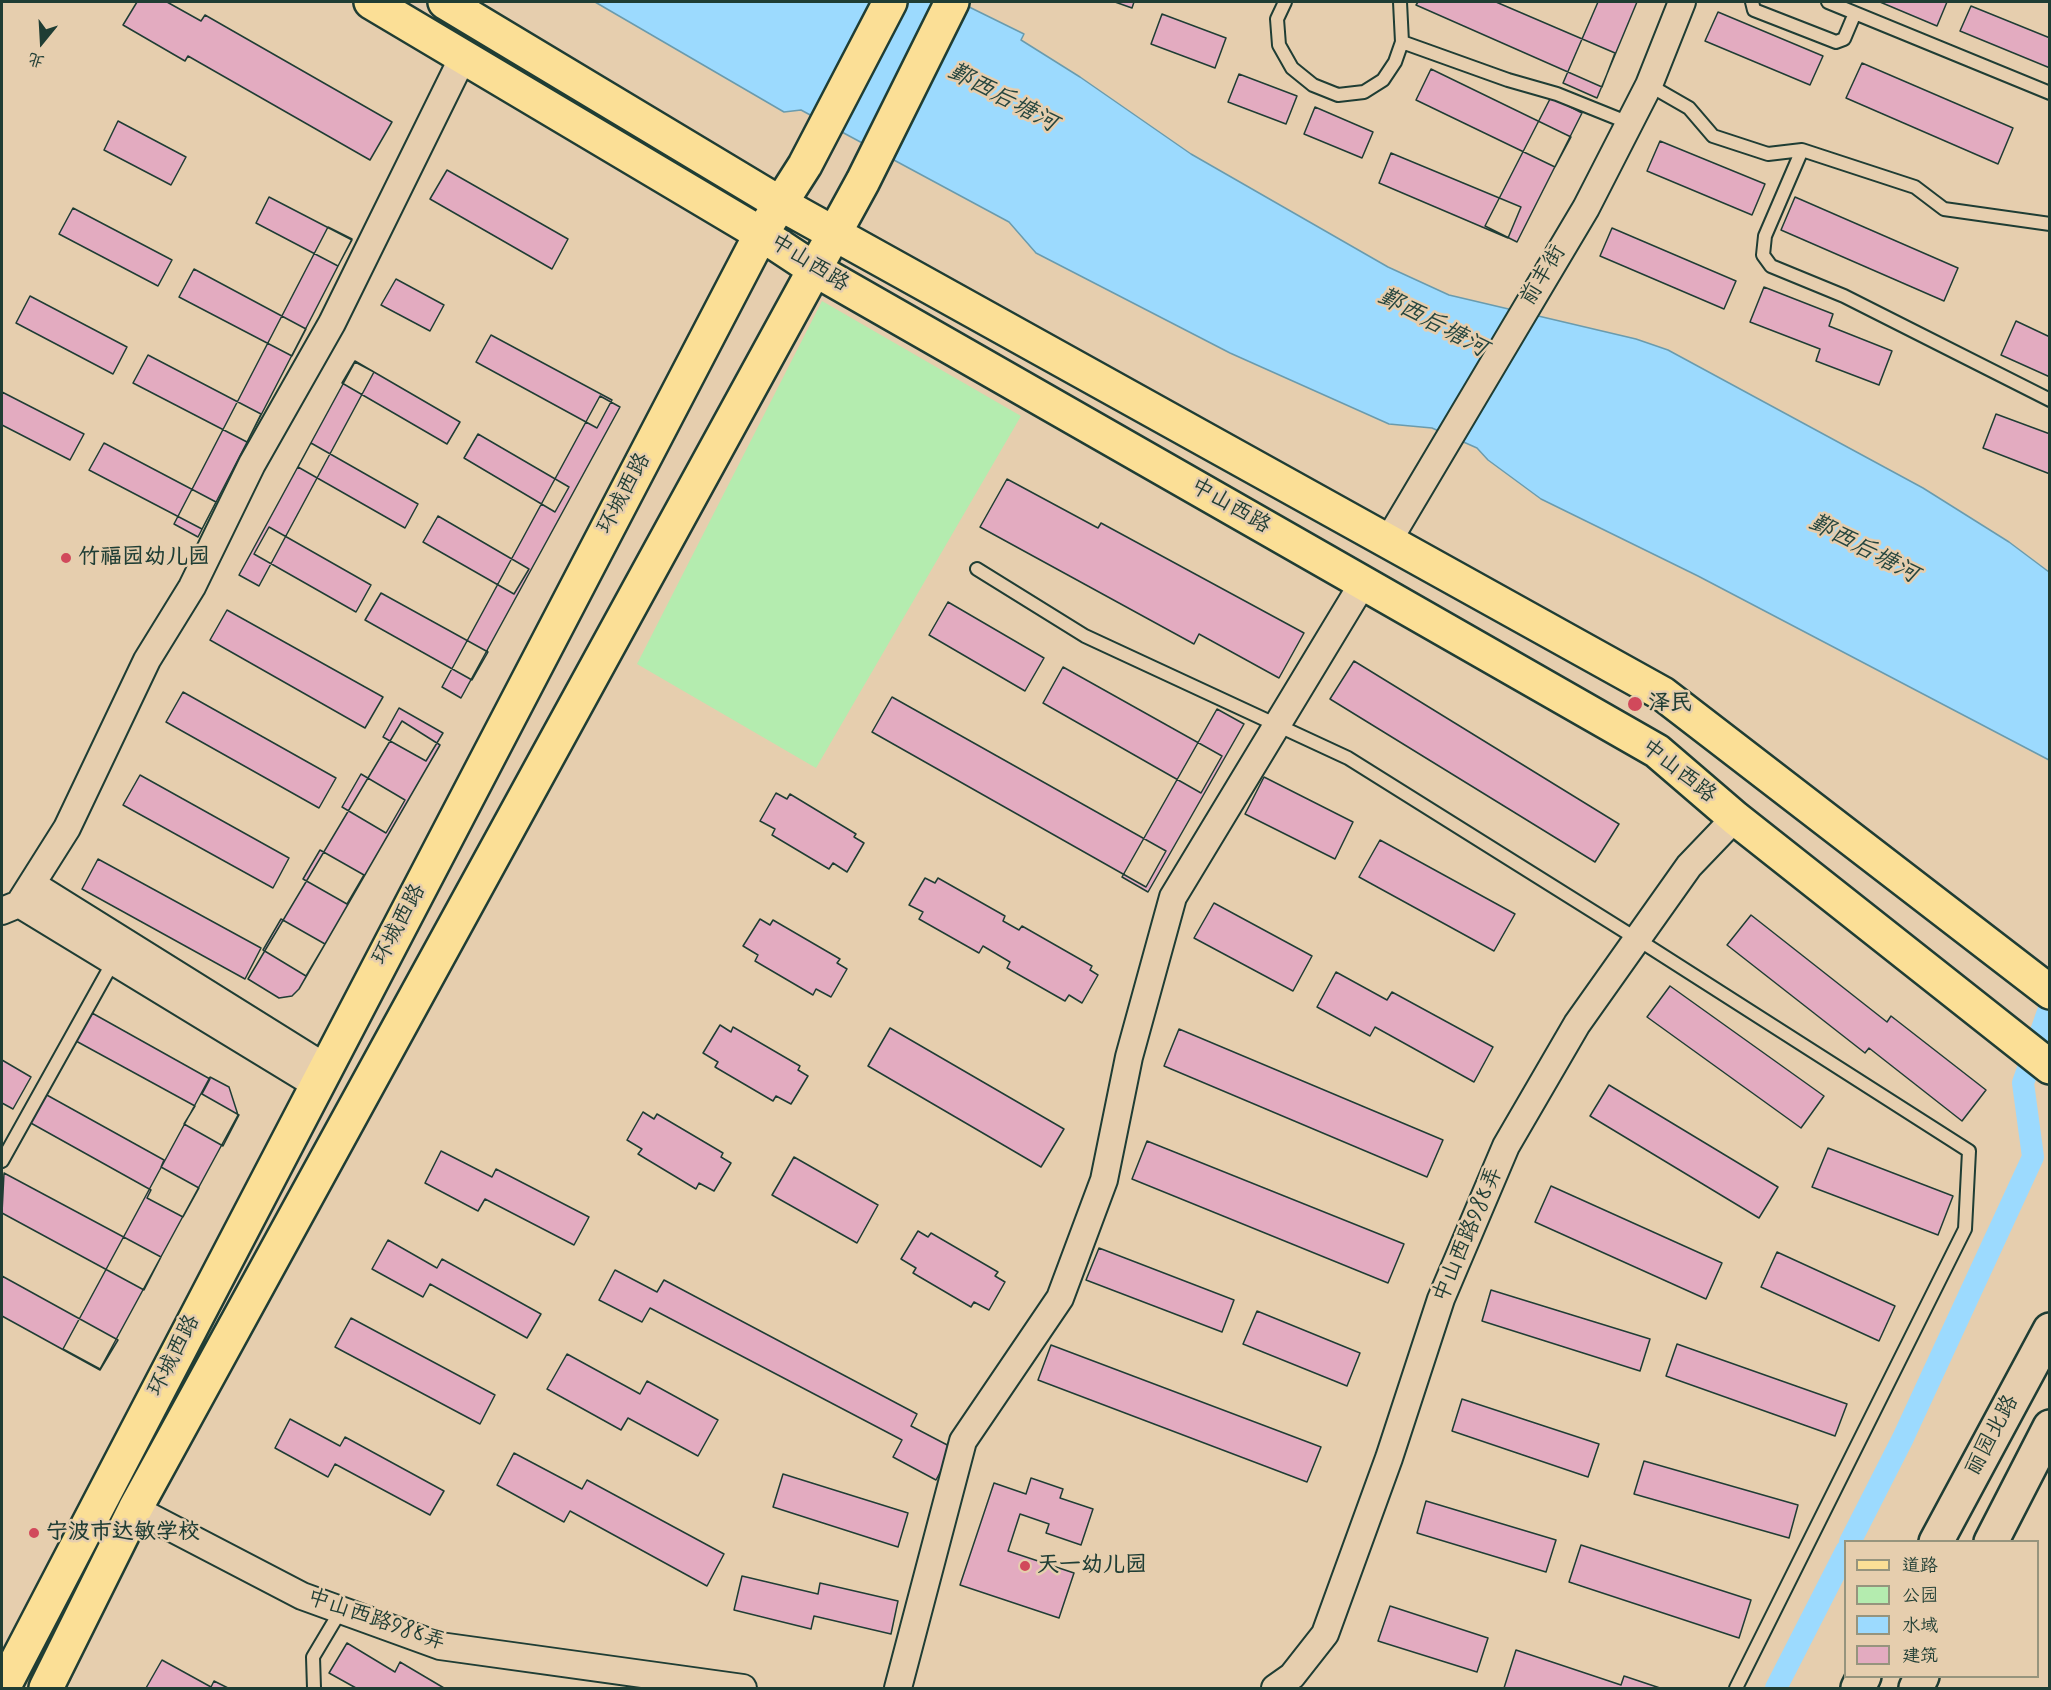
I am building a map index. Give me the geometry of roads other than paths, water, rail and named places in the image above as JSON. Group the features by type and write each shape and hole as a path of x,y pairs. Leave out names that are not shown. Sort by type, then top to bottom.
{"main road":[{"name":"中山西路","path":"371,2 761,234 814,269 1657,751 1735,818 2049,1067"},
{"name":"中山西路","path":"445,2 781,204 1663,694 2049,992"},
{"name":"环城西路","path":"3,1689 320,1076 761,234 805,165 890,2"},
{"name":"环城西路","path":"46,1689 135,1509 862,181 952,2"},
{"name":"丽园北路","path":"1937,1540 2049,1330"},
{"name":"丽园北路","path":"1992,1540 2049,1427"}],"street":[{"name":"前丰街","path":"1388,541 1432,470 1554,258 1586,208 1649,85 1682,2"},
{"path":"17,900 67,828 147,660 192,587 252,464 332,323 463,57"},
{"path":"898,1689 963,1441 1060,1298 1104,1180 1129,1057 1173,897 1363,583"},
{"name":"中山西路988弄","path":"1275,1689 1292,1676 1325,1634 1389,1458 1441,1299 1506,1146 1577,1024 1689,866 1735,818"},
{"path":"17,900 113,962 320,1076"},
{"path":"17,900 320,1076"},
{"name":"中山西路988弄","path":"135,1509 302,1596 440,1646 744,1689"}],"lane":[{"path":"1285,2 1277,19 1279,45 1292,68 1313,84 1338,95 1364,92 1383,80 1395,62 1402,42 1400,2"},
{"path":"1752,2 1754,10 1836,42 1844,39 1855,13"},
{"path":"1827,2 2049,93"},
{"path":"1402,42 1508,80 1557,94 1629,123"},
{"path":"1649,85 1689,108 1713,136 1767,154 1802,150 1915,187 1944,209 2049,224"},
{"path":"1802,150 1765,236 1763,255 1771,266 1844,296 2049,400"},
{"path":"977,569 1085,636 1348,759 1637,939 1969,1151 1965,1229 1736,1689"},
{"path":"2,1161 113,962"},
{"path":"314,1689 314,1657 341,1610"}],"water":[{"name":"鄞西后塘河","path":"595,2 959,2 1024,34 1021,40 1080,77 1191,154 1388,267 1449,295 1636,339 1668,350 1923,488 2009,542 2049,572 2049,760 1698,576 1541,499 1488,460 1477,448 1432,428 1389,424 1230,353 1036,253 1009,222 801,110 784,112"}],"waterway":[{"path":"1851,1540 1903,1438 2033,1157 2023,1083 2050,1006"},
{"path":"1776,1688 1844,1555"}],"place":[{"name":"竹福园幼儿园","path":"66,558"},
{"name":"泽民","path":"1635,704"},
{"name":"宁波市达敏学校","path":"34,1533"},
{"name":"天一幼儿园","path":"1025,1566"}]}
